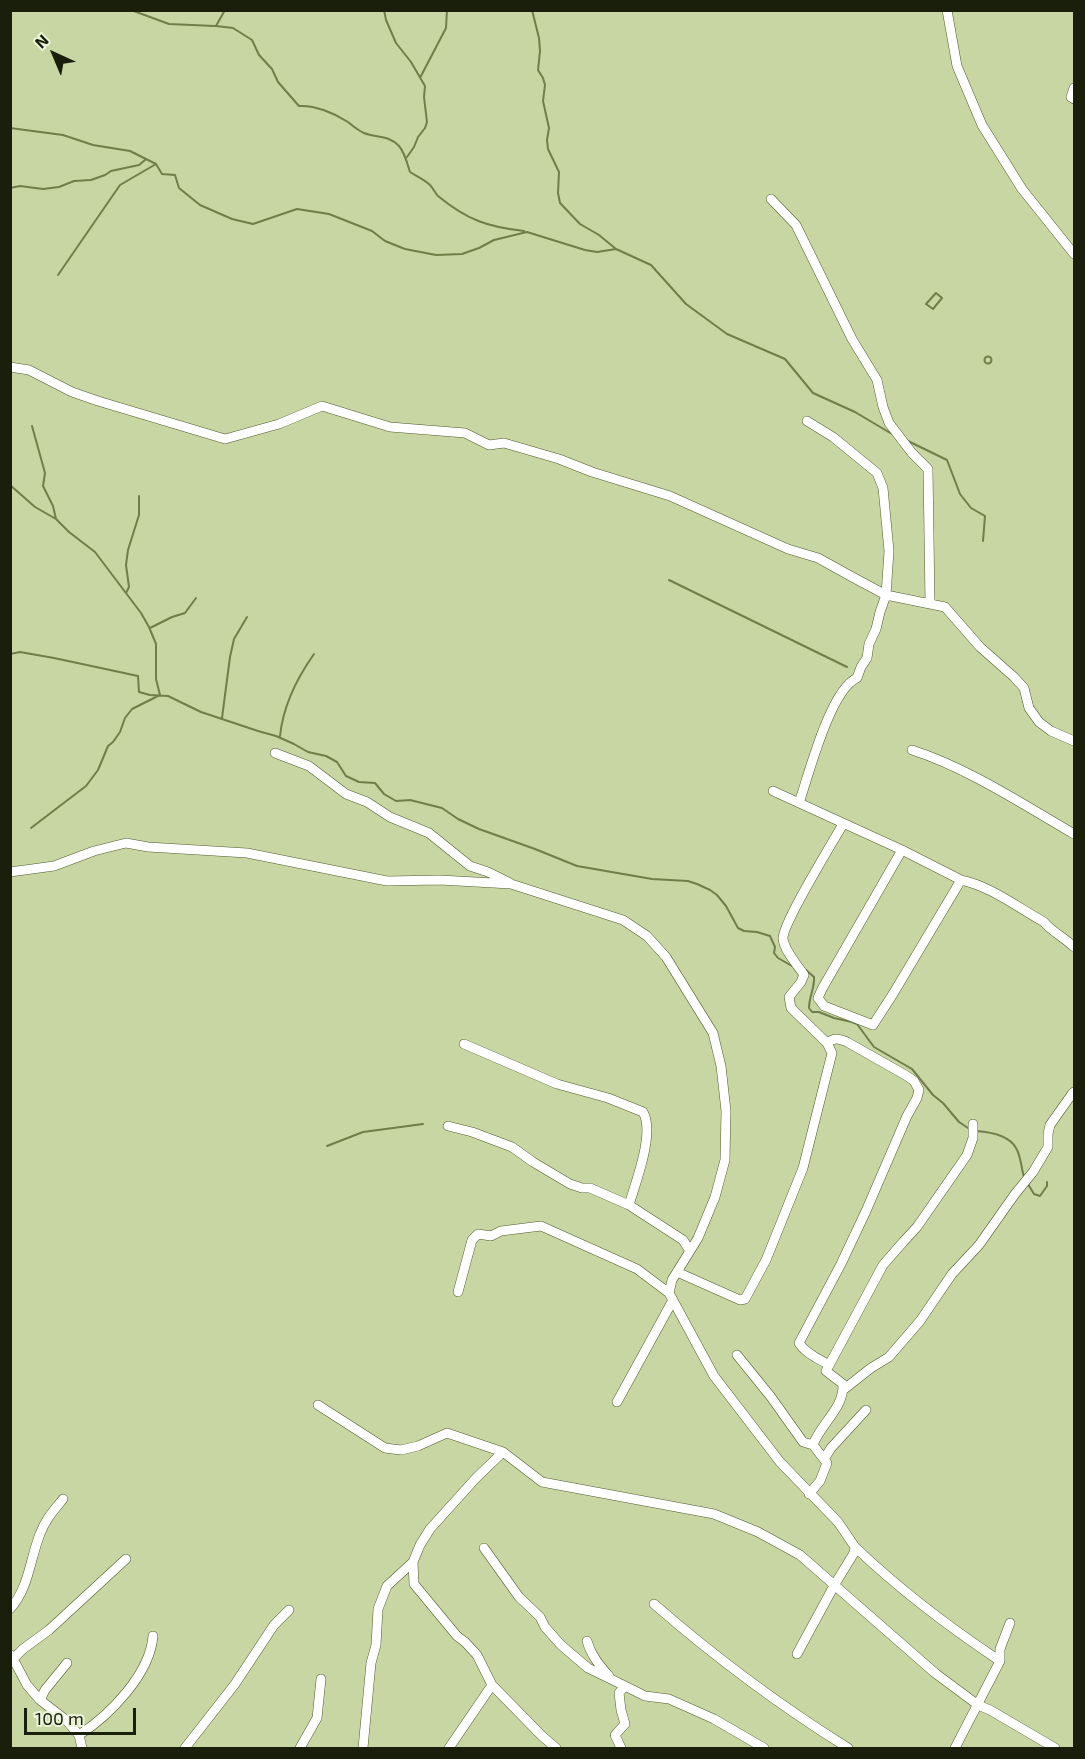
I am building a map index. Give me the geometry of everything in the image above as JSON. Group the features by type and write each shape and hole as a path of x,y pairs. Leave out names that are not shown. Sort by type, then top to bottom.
{"street":[{"path":"947,10 957,66 982,125 1022,189 1074,254"},
{"path":"1074,88 1071,97 1074,99"},
{"path":"771,199 796,225 852,339 877,380 889,423 912,453 928,469 930,603"},
{"path":"10,367 29,370 72,392 98,401 225,439 279,424 322,406 390,428 465,433 489,445 504,443 670,496 788,549 818,558 886,595 945,607 980,647 1024,688 1029,708 1039,722 1051,731 1074,741"},
{"path":"799,803 819,742 836,700 847,684 857,678 867,658 869,644 886,595 889,550 882,488 877,473 833,437 807,421"},
{"path":"912,750 938,759 1074,834"},
{"path":"275,753 309,766 346,794 368,802 390,817 429,833 470,866 511,884 623,920 647,936 666,957 713,1033 721,1066 726,1111 725,1160 715,1197 698,1238 672,1280 671,1296 617,1402"},
{"path":"773,791 902,850 961,880 987,890 1044,922 1048,928 1060,934 1074,946"},
{"path":"677,1272 740,1300 745,1299 766,1260 803,1168 832,1053 827,1043 791,1008 789,997 804,975 786,947 783,936 790,917 843,824"},
{"path":"10,872 54,866 94,851 126,843 147,847 247,853 387,880 511,884"},
{"path":"902,850 822,989 818,998 824,1006 873,1025 961,880"},
{"path":"827,1043 838,1038 847,1042 907,1076 914,1081 919,1090 841,1264 799,1343 800,1347 829,1365"},
{"path":"464,1044 557,1084 608,1098 643,1112 647,1118 647,1134 639,1171 628,1205"},
{"path":"843,1390 871,1368 890,1357 920,1321 952,1274 979,1245 1033,1172 1048,1147 1050,1125 1074,1092"},
{"path":"813,1445 816,1436 842,1398 843,1384 826,1371 884,1265 918,1227 967,1155 973,1138 973,1124"},
{"path":"448,1125 512,1147 570,1184 590,1188 628,1205 683,1240 690,1251"},
{"path":"458,1292 472,1240 478,1234 491,1236 501,1230 541,1226 637,1269 671,1296 714,1376 780,1461 838,1522 855,1547 915,1601 1000,1661"},
{"path":"737,1355 803,1442 813,1445 827,1463 820,1481 809,1494"},
{"path":"318,1405 385,1448 401,1450 418,1446 447,1433 503,1452 542,1482 722,1517 758,1532 800,1555 935,1673 978,1705 1055,1749"},
{"path":"824,1459 831,1448 866,1410"},
{"path":"363,1749 370,1663 376,1645 378,1608 387,1586 412,1562 430,1529 503,1452"},
{"path":"10,1609 21,1593 48,1516 63,1499"},
{"path":"797,1654 854,1553 855,1547"},
{"path":"484,1548 519,1598 540,1617 545,1627 561,1645 588,1668 645,1695 669,1699 714,1719 764,1748"},
{"path":"82,1749 78,1735 66,1720 40,1700 27,1685 12,1657 49,1630 126,1559"},
{"path":"412,1562 414,1584 457,1636 477,1655 492,1685 556,1749"},
{"path":"654,1604 705,1647 792,1712 848,1749"},
{"path":"185,1749 235,1684 274,1625 290,1610"},
{"path":"955,1749 1000,1661 1000,1649 1010,1623"},
{"path":"78,1735 97,1721 131,1687 152,1648 153,1635"},
{"path":"587,1641 596,1661 613,1680"},
{"path":"40,1700 45,1690 67,1663"},
{"path":"300,1749 317,1718 321,1679"},
{"path":"448,1749 492,1685"},
{"path":"621,1749 615,1735 625,1724 619,1693 625,1686"}],"waterway":[{"path":"131,10 169,24 215,26"},
{"path":"225,10 216,26 233,28 252,40 259,55 272,69 278,82 299,106 324,110 364,133 395,142 406,158 410,172 428,183 438,196 459,211 478,221 524,231"},
{"path":"384,10 396,43 411,62 425,86 427,122 407,157"},
{"path":"421,76 446,28 447,10"},
{"path":"532,10 539,38 538,70 545,85 543,101 549,128 548,149 559,172 560,203 580,224 599,235 616,249"},
{"path":"10,128 63,135 93,145 130,151 156,164 162,174 175,175 179,188 200,205 232,219 253,224 297,209 329,214 372,231 385,241 405,249 436,255 462,254 494,240 527,232 585,250 597,252 616,249 651,265 686,304 727,334 785,359 813,393 855,412 892,434"},
{"path":"10,188 59,187 74,181 91,180 111,171 139,165 145,160"},
{"path":"58,275 120,185 156,164"},
{"path":"936,293 942,298 933,309 926,304 936,293"},
{"path":"988,357 991,360 988,363 985,360 988,357"},
{"path":"31,828 86,786 98,770 108,746 120,732 125,718 132,709 160,695 156,679 156,644 149,627 95,552 56,519 53,506 43,486 45,473 32,426"},
{"path":"908,441 947,460 960,494 971,508 985,516 983,541"},
{"path":"10,485 35,507 56,519"},
{"path":"126,593 129,587 126,565 128,550 139,515 139,496"},
{"path":"669,580 847,667"},
{"path":"150,628 185,613 196,598"},
{"path":"222,718 234,639 247,617"},
{"path":"10,654 20,652 138,676 139,692 168,696 201,712 276,736 308,752 326,756 337,762 346,776 359,782 375,783 384,794 396,801 410,800 442,808 479,829 577,866 697,884 717,895 738,928 770,936 775,947 774,953 792,966"},
{"path":"280,736 284,714 292,693 314,654"},
{"path":"806,970 814,977 809,1008 812,1012 819,1012 857,1024 874,1047 912,1069 959,1122 971,1130"},
{"path":"327,1146 363,1132 423,1124"},
{"path":"976,1131 999,1135 1009,1140 1019,1154 1024,1177"},
{"path":"1028,1184 1034,1194 1040,1196 1047,1182"}]}
